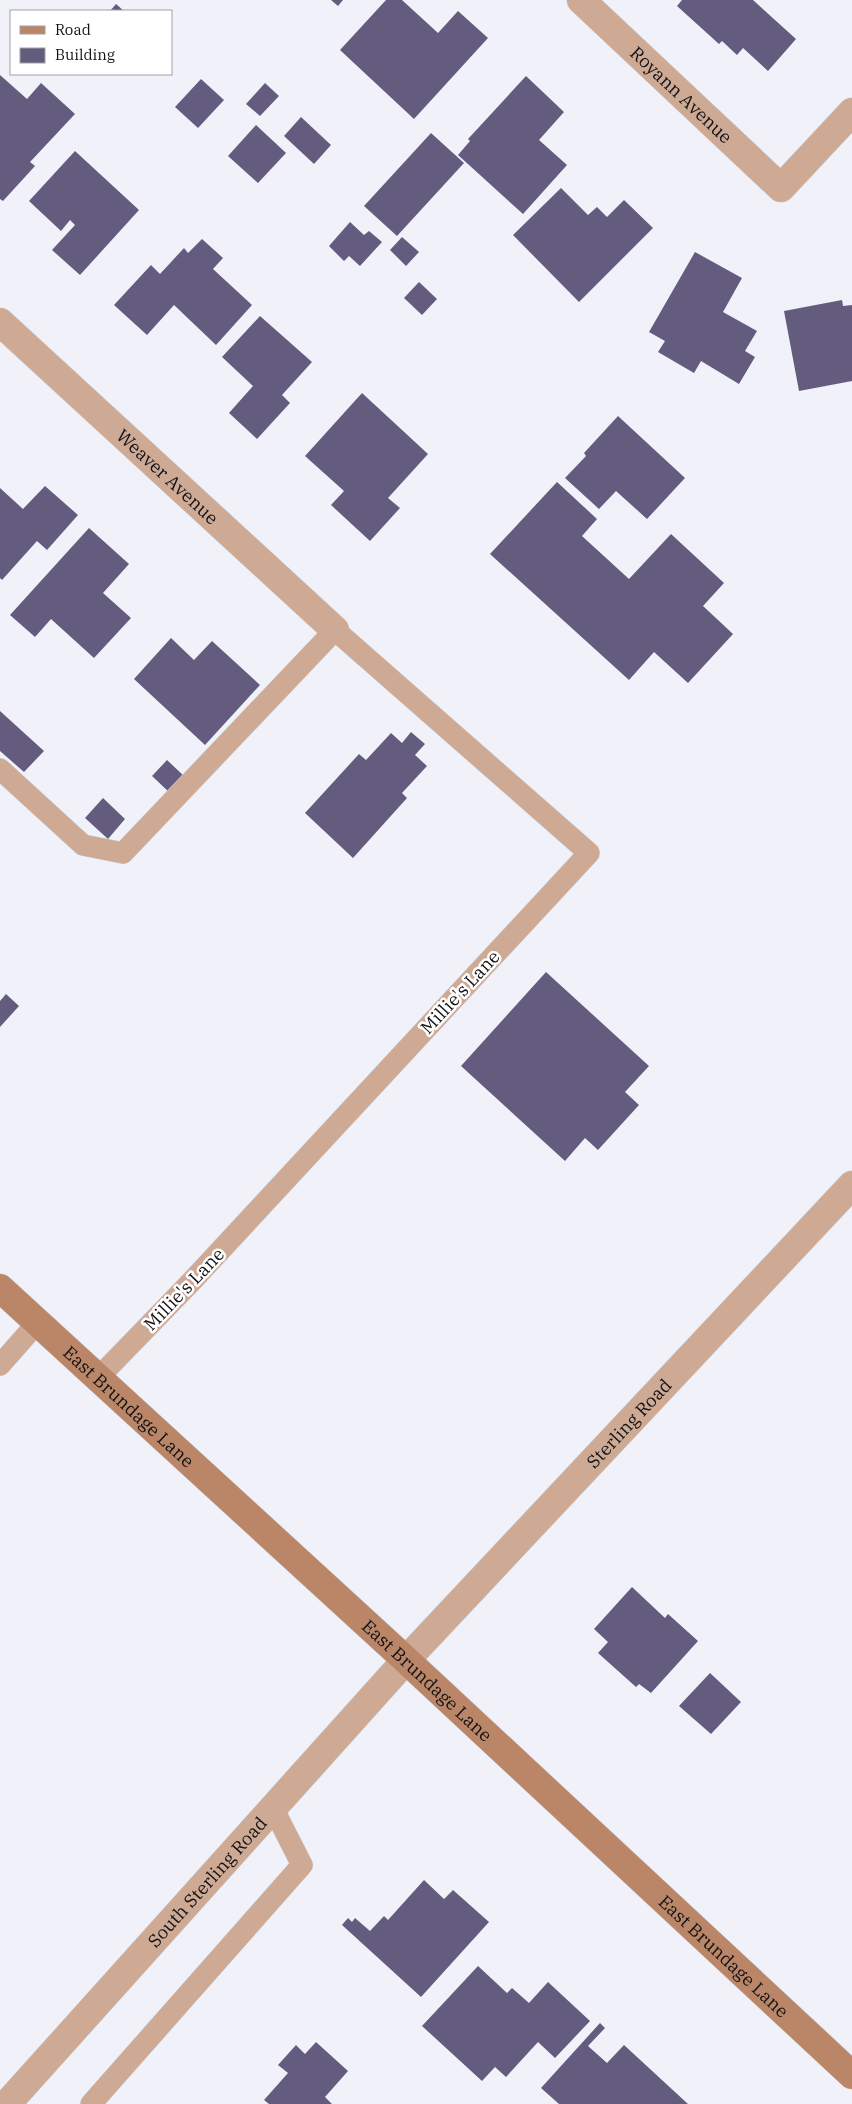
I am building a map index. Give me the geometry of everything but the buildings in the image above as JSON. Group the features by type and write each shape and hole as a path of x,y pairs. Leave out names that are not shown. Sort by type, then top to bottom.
{"main road":[{"name":"East Brundage Lane","path":"0,1288 406,1660 852,2074"}],"street":[{"name":"Royann Avenue","path":"581,0 781,188 852,112"},
{"name":"Weaver Avenue","path":"0,322 334,630"},
{"name":"Sterling Road","path":"406,1660 852,1185"},
{"name":"South Sterling Road","path":"6,2104 406,1660"}],"lane":[{"path":"0,769 83,846 123,853 334,630"},
{"name":"Millie's Lane","path":"98,1378 192,1281 589,853 334,630"},
{"path":"0,1365 38,1322"},
{"path":"91,2104 302,1865 273,1808"}]}
